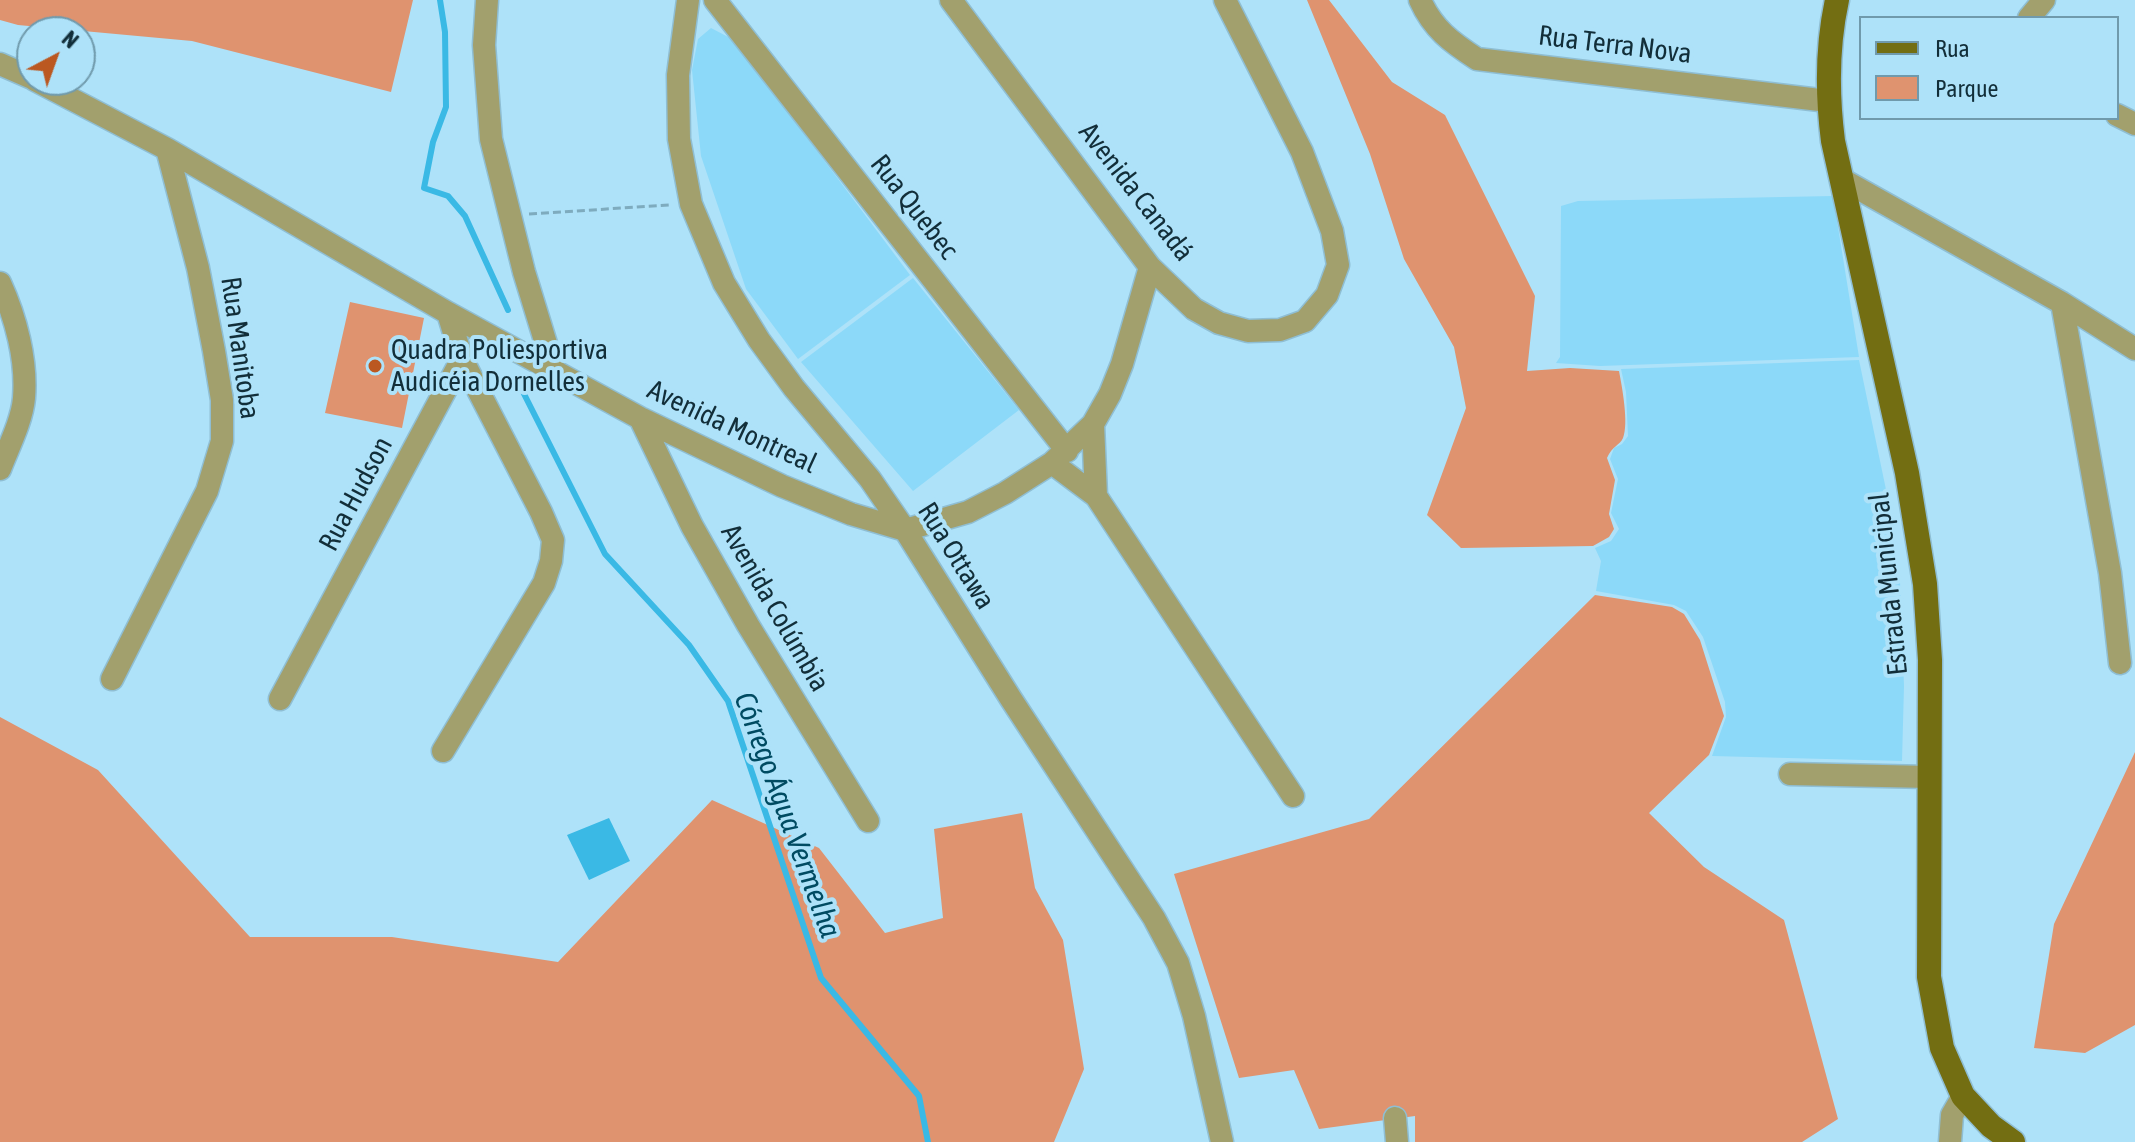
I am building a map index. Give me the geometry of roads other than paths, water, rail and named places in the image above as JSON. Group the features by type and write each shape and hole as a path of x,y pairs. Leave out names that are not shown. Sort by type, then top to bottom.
{"main road":[{"name":"Estrada Municipal","path":"1837,0 1832,26 1828,101 1833,141 1917,525 1925,584 1930,660 1929,977 1942,1048 1963,1096 1991,1126 2013,1142"}],"street":[{"path":"487,0 484,45 491,139 509,215 555,373"},
{"name":"Rua Ottawa","path":"688,0 678,75 679,139 691,204 724,283 759,340 794,388 870,479 905,530 1019,713 1154,918 1178,963 1194,1016 1222,1142"},
{"name":"Rua Quebec","path":"715,0 873,204 1060,457 1096,496 1293,796"},
{"name":"Avenida Canadá","path":"951,0 1150,267 1194,309 1219,323 1248,331 1280,330 1305,321 1327,295 1338,265 1332,231 1302,152 1225,0"},
{"name":"Rua Terra Nova","path":"1420,0 1447,40 1477,59 1828,101"},
{"path":"2031,16 2044,0"},
{"name":"Avenida Montreal","path":"66,96 167,149 448,313 640,418 782,486 851,514 905,530"},
{"name":"Rua Manitoba","path":"112,679 207,491 222,441 222,400 214,351 198,268 167,149"},
{"path":"1843,180 2062,303 2135,349"},
{"path":"905,530 968,512 1005,493 1060,457 1093,424 1122,364 1150,267"},
{"path":"0,283 11,307 22,361 24,401 0,469"},
{"path":"2062,303 2110,573 2120,663"},
{"path":"443,751 544,583 553,540 462,359 448,313"},
{"name":"Rua Hudson","path":"280,699 462,359"},
{"name":"Avenida Colúmbia","path":"640,418 692,526 748,625 868,821"},
{"path":"1093,424 1096,496"},
{"path":"1790,774 1929,777"},
{"path":"1950,1142 1952,1115 1963,1096"},
{"path":"1395,1118 1397,1142"}],"waterway":[{"name":"Córrego Água Vermelha","path":"440,0 445,32 446,107 433,142 424,188 448,196 465,216 508,310"},
{"name":"Córrego Água Vermelha","path":"519,384 605,554 689,645 728,701 821,978 919,1096 928,1142"}],"place":[{"name":"Quadra Poliesportiva Audicéia Dornelles","path":"375,366"}]}
